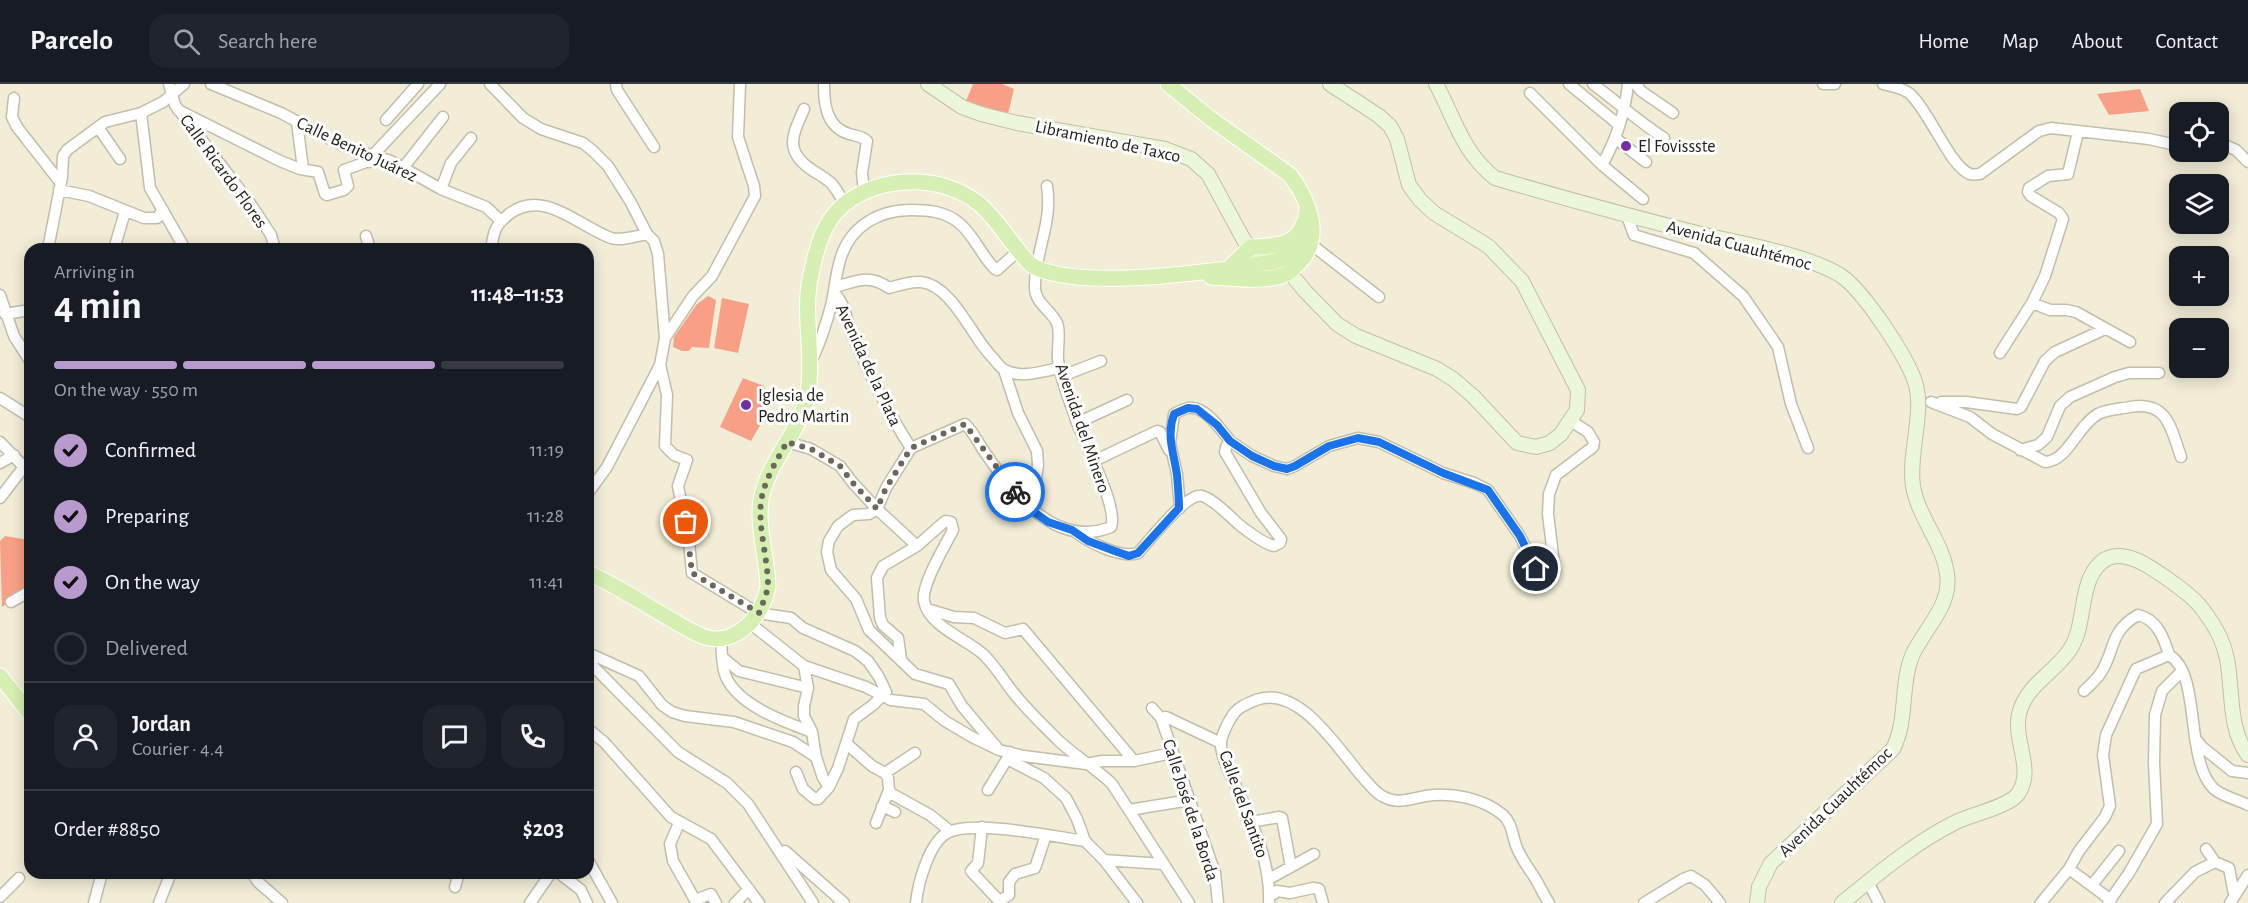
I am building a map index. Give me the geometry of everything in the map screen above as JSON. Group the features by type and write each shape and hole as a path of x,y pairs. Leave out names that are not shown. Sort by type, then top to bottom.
{"main road":[{"name":"Libramiento de Taxco","path":"928,84 962,107 981,114 1017,123 1165,149 1191,159 1208,174 1229,208 1245,242 1251,247"},
{"path":"594,576 615,585 704,637 727,638 755,618 768,586 761,500 768,478 807,400 811,363 810,278 816,251 824,231 836,213 864,191 908,182 949,188 978,203 1017,252 1036,268 1058,276 1112,278 1230,267 1284,266 1305,257 1312,239 1312,222 1300,188 1290,175 1211,119 1168,84"},
{"path":"1251,247 1284,266 1337,324 1356,336 1437,369 1473,396 1517,443 1536,447 1550,443 1571,421 1579,403 1578,390 1522,281 1488,246 1434,213 1420,200 1409,185 1397,138 1390,126 1379,116 1330,84"},
{"name":"Avenida Cuauhtémoc","path":"1436,84 1468,151 1482,168 1495,178 1628,216 1808,260 1840,276 1864,297 1906,363 1924,402 1912,463 1913,486 1920,509 1944,561 1948,588 1942,605 1912,656 1900,735 1893,749 1873,770 1771,863 1759,887 1756,903"},
{"path":"1230,267 1251,247 1273,246 1296,236 1305,220 1307,204"},
{"path":"1172,274 1269,278 1279,277 1284,266"},
{"path":"1842,903 1889,864 1921,842 1957,822 2010,801 2018,794 2025,773 2019,741 2018,717 2023,701 2034,686 2069,652 2077,638 2091,577 2100,564 2113,557 2131,556 2145,562 2193,597 2206,614 2222,642 2227,657 2237,737 2248,755"},
{"path":"0,676 24,706"}],"street":[{"path":"49,243 63,156 67,150 105,122 141,113 163,102 171,89 184,84"},
{"name":"Calle Benito Juárez","path":"211,84 272,109 327,138 391,161 441,189 486,207 500,220"},
{"path":"386,120 418,84"},
{"path":"373,155 440,84"},
{"path":"490,84 523,118 541,129 583,143 608,166 647,234 654,241 658,255 664,338 660,365 607,467 594,485"},
{"path":"616,84 617,90 654,147"},
{"path":"664,338 693,296 712,276 760,194 754,186 738,137 740,84"},
{"path":"1569,84 1619,125"},
{"path":"1593,84 1625,108 1633,118 1664,138"},
{"path":"1602,165 1615,138 1625,108 1628,84"},
{"path":"1636,84 1641,91 1673,113"},
{"path":"1823,84 1835,84"},
{"path":"1883,84 1894,86 1908,93 1928,115 1959,166 1970,174 1980,174 2038,131 2063,128 2169,144"},
{"path":"824,85 824,102 831,122 847,134 862,137 867,141 862,173 864,191"},
{"name":"Calle Ricardo Flores","path":"171,89 178,110 250,203 271,235 273,243"},
{"path":"1530,93 1602,165 1642,199"},
{"path":"14,98 12,117 17,128 59,186 125,212 153,220 163,210"},
{"path":"804,109 793,133 792,147 795,155 801,163 831,183 845,204"},
{"path":"178,110 280,161 318,172 327,195 344,190 348,186 344,170 366,162 391,161"},
{"path":"141,113 150,188 182,243"},
{"path":"403,168 443,117"},
{"path":"297,122 303,169"},
{"path":"98,127 120,159"},
{"path":"2000,353 2032,303 2045,276 2063,219 2059,213 2031,196 2028,192 2029,188 2048,177 2068,174 2078,132"},
{"path":"441,189 451,163 471,138"},
{"path":"1615,138 1646,162"},
{"path":"2229,147 2236,150 2248,162"},
{"name":"Avenida del Minero","path":"911,448 965,424 987,456 1031,510 1048,522 1072,530 1094,531 1111,527 1113,522 1094,461 1077,423 1061,372 1058,326 1037,297 1036,268 1047,228 1049,199 1047,186"},
{"path":"492,243 500,220 518,207 546,206 613,239 647,234"},
{"path":"1017,252 1005,264 995,269 972,238 952,218 927,210 889,211 865,223 852,236 842,255 834,290 870,279 889,288 910,282 929,284 938,288 955,306 985,349 1005,370 1018,413 1037,451 1038,465 1031,510"},
{"path":"116,243 125,212"},
{"path":"1628,216 1634,235 1694,254 1743,296 1778,347 1791,404 1808,448"},
{"path":"366,236 368,243"},
{"path":"1312,239 1380,297"},
{"name":"Avenida de la Plata","path":"811,363 834,290"},
{"name":"Avenida de la Plata","path":"834,290 841,301 852,334 888,411 911,448 886,488 877,509"},
{"path":"0,295 14,336 24,352"},
{"path":"2032,303 2050,310 2076,312 2130,342"},
{"path":"5,314 24,311"},
{"path":"1924,402 1966,402 2017,409 2021,406 2045,361 2055,352 2105,329"},
{"path":"1005,370 1026,374 1061,372 1101,361"},
{"path":"660,365 667,395 665,446 674,455 687,460 678,486 689,542 692,573 755,618 804,666 866,687 891,700 924,704 945,721 1044,778 1066,798 1085,841 1104,860 1137,903"},
{"path":"2020,450 2038,445 2047,437 2060,406 2070,398 2129,373 2159,373"},
{"path":"1,400 24,413"},
{"path":"1077,423 1127,400"},
{"path":"1924,402 1970,417 1992,434 2045,462 2054,462 2064,455 2071,441 2100,413 2140,405 2156,408 2168,421 2181,457"},
{"path":"1179,508 1177,474 1170,443 1174,414 1188,408 1197,409 1207,415 1230,441 1252,456 1287,469 1329,446 1358,438 1379,442 1443,473 1488,490 1520,536 1536,569 1544,579 1551,578 1555,572 1548,514 1552,484 1556,475 1593,447 1594,442 1588,432 1571,421"},
{"path":"1094,461 1157,431 1160,432 1172,455"},
{"path":"1072,530 1088,541 1129,556 1138,553 1179,508 1192,497 1201,495 1267,544 1274,546 1280,543 1281,538 1261,513 1226,453 1226,447 1230,441"},
{"path":"0,442 24,461"},
{"path":"787,442 811,449 840,466 877,509 917,546"},
{"path":"0,463 14,455"},
{"path":"0,498 24,467"},
{"path":"877,509 869,513 853,515 838,526 829,541 827,552 834,576 856,599 869,630 915,674 949,684 962,706 1005,754 1086,764 1102,761 1134,761 1172,753"},
{"path":"901,659 898,638 883,625 880,618 877,578 883,566 917,546 946,521 951,522 953,530 926,588 924,599 927,609 943,626 983,654 1014,694 1059,741 1086,764 1101,772 1112,784 1189,903"},
{"path":"11,602 24,594"},
{"path":"927,609 974,618 1005,633 1023,628 1134,761"},
{"path":"2084,692 2101,673 2115,636 2129,620 2138,615 2146,616 2162,633 2169,655 2174,658 2189,692 2199,760 2215,789 2248,805"},
{"path":"755,618 791,618 803,627 855,651 868,662 886,692 854,719 847,744 829,787 815,799 803,789 796,771"},
{"path":"721,639 722,657 728,680 740,694 760,709 782,721 812,732"},
{"path":"594,655 639,676 662,705 672,712 734,722 793,742 816,757"},
{"path":"2041,903 2069,869 2079,851 2105,817 2110,806 2103,755 2106,735 2136,669 2169,655"},
{"path":"722,657 739,670 808,688"},
{"path":"804,666 808,688 804,716 812,732 816,757 823,778 829,787"},
{"path":"594,667 678,752 727,783 748,804 813,903"},
{"path":"2069,869 2110,901 2157,824 2154,763 2155,716 2162,691 2181,672"},
{"name":"Calle del Santito","path":"1269,898 1269,879 1265,861 1228,768 1221,743 1231,717 1243,705 1262,698 1278,698 1309,714 1348,762 1379,795 1400,802 1444,795 1476,800 1501,813 1508,820 1520,855 1549,903"},
{"path":"1152,708 1161,718 1166,717 1221,743"},
{"name":"Calle José de la Borda","path":"1161,718 1215,873 1218,903"},
{"path":"594,734 604,742 671,817 711,839 759,903"},
{"path":"2195,738 2202,747 2232,771 2248,774"},
{"path":"847,744 865,761 885,773 892,795 935,818 950,831"},
{"path":"885,773 915,753"},
{"path":"988,790 1005,754"},
{"path":"876,823 889,790"},
{"path":"1129,810 1190,800"},
{"path":"882,806 895,812"},
{"path":"1251,822 1282,818 1291,867"},
{"path":"679,823 670,844 673,861 687,890 695,900 711,894 717,903"},
{"path":"916,903 921,873 941,837 950,831 982,827 1085,841"},
{"path":"982,827 978,863 971,871 1000,902 1009,895 1009,882 1014,874 1035,868 1046,835"},
{"path":"771,838 844,903"},
{"path":"2206,849 2215,862 2229,868 2232,899"},
{"path":"2092,885 2119,851"},
{"path":"1269,879 1314,854"},
{"path":"1104,860 1163,864"},
{"path":"2165,903 2195,872 2215,862"},
{"path":"594,871 612,903"},
{"path":"2232,899 2248,875"},
{"path":"1644,903 1691,876 1705,885 1720,903"},
{"path":"0,897 19,878"},
{"path":"94,903 100,879"},
{"path":"159,903 169,879"},
{"path":"256,879 282,903"},
{"path":"455,887 457,879"},
{"path":"530,903 547,879"},
{"path":"567,879 581,890 587,903"},
{"path":"1868,882 1879,903"},
{"name":"Calle del Santito","path":"1269,898 1277,891 1290,893 1321,884 1323,903"},
{"path":"577,903 581,890"},
{"path":"735,903 743,893 749,890"}],"shaded area":[{"path":"973,84 1002,84 1014,89 1008,114 966,101"},
{"path":"2140,89 2149,111 2109,115 2097,94"},
{"path":"708,296 716,300 709,348 692,347 689,351 682,351 673,347 674,337 697,304"},
{"path":"722,298 749,304 738,353 714,348"},
{"path":"743,378 764,386 766,394 765,415 751,441 720,427"},
{"path":"5,536 24,539 24,589 2,607 0,541"}],"way so far":[{"path":"686,522 692,573 759,613 768,586 761,500 768,478 787,442 811,449 840,466 877,509 886,488 911,448 965,424 1015,492"}],"place":[{"name":"El Fovissste","path":"1626,146"},
{"name":"Iglesia de Pedro Martin","path":"746,405"}],"route":[{"path":"1015,492 1031,510 1048,522 1072,530 1088,541 1129,556 1138,553 1179,508 1177,474 1170,443 1172,421 1174,414 1188,408 1197,409 1207,415 1230,441 1252,456 1274,466 1287,469 1329,446 1358,438 1379,442 1443,473 1474,483 1488,490 1520,536 1536,569"}]}
